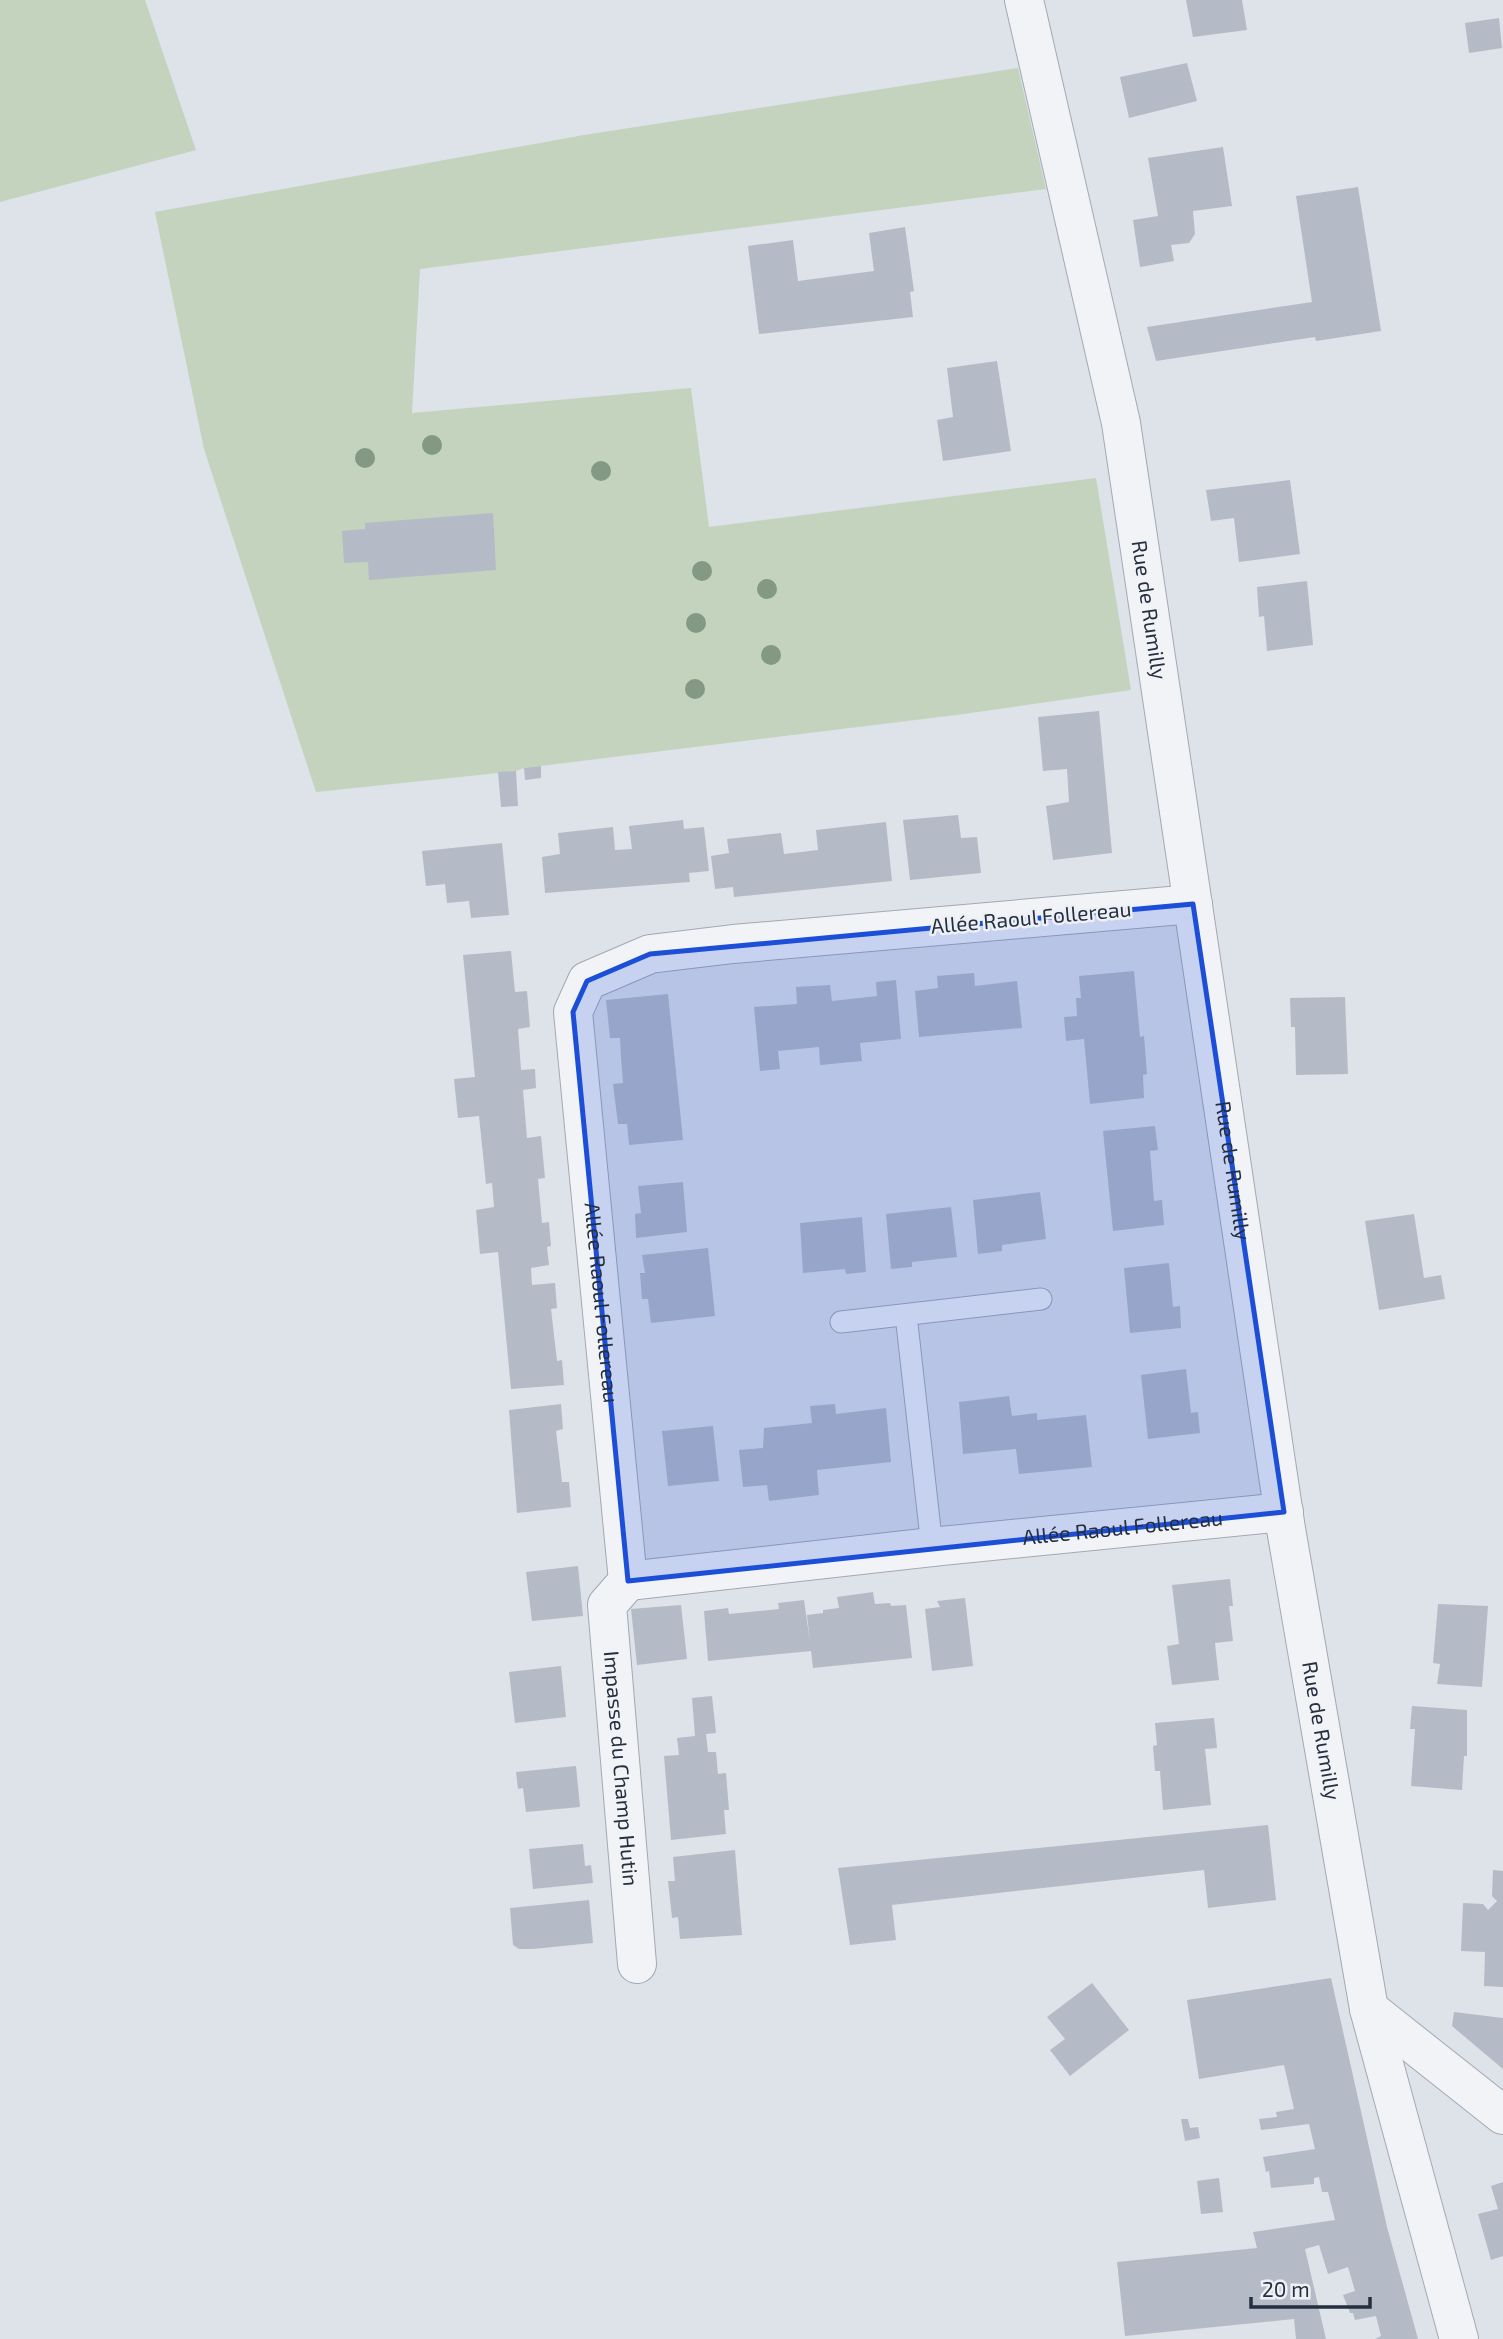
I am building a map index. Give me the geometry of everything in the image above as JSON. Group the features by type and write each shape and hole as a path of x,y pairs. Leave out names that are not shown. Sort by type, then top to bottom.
{"street":[{"name":"Rue de Rumilly","path":"1024,0 1121,422 1284,1512 1369,2009 1459,2339"},
{"name":"Allée Raoul Follereau","path":"1193,904 746,943 650,954 587,981 573,1012 628,1581 1284,1512"},
{"name":"Impasse du Champ Hutin","path":"628,1581 607,1605 637,1964"},
{"path":"1369,2009 1503,2115"}],"lane":[{"path":"841,1322 1041,1299"},
{"path":"906,1315 932,1547"}],"highlighted area":[{"path":"1193,904 1284,1512 628,1581 573,1012 587,981 650,954"}],"green space":[{"path":"0,0 145,0 196,150 0,202"},
{"path":"1018,68 1046,189 420,269 412,413 691,388 709,527 1096,478 1131,690 516,771 316,792 204,449 155,212 584,135"}],"building":[{"path":"1186,0 1242,0 1247,30 1193,37"},
{"path":"1499,18 1502,48 1469,53 1465,23"},
{"path":"1187,63 1197,101 1129,118 1120,77"},
{"path":"1223,147 1232,206 1193,211 1195,234 1189,243 1171,245 1174,261 1140,267 1133,220 1158,216 1148,158"},
{"path":"1358,187 1381,331 1316,341 1315,337 1156,361 1147,327 1312,302 1296,196"},
{"path":"905,227 914,291 910,292 913,317 759,334 748,246 793,240 798,281 874,271 869,233"},
{"path":"997,361 1011,451 943,461 937,420 953,417 947,368"},
{"path":"1290,480 1300,554 1239,562 1234,518 1211,521 1206,490"},
{"path":"493,513 496,570 369,580 368,562 344,563 342,531 365,529 365,523"},
{"path":"1307,581 1313,645 1267,651 1264,616 1259,617 1257,587"},
{"path":"1099,711 1112,853 1053,860 1046,806 1069,802 1067,769 1043,771 1038,717"},
{"path":"541,766 541,778 525,780 524,768"},
{"path":"516,771 518,806 501,807 498,772"},
{"path":"958,815 961,838 977,837 981,873 910,880 903,820"},
{"path":"683,820 684,829 704,827 709,871 689,873 690,882 545,893 542,857 560,854 558,833 613,827 615,850 632,849 629,826"},
{"path":"886,822 892,881 734,897 733,887 715,889 711,856 729,853 727,839 781,833 784,854 818,850 816,830"},
{"path":"502,843 509,915 471,918 469,901 447,903 445,884 426,886 422,851"},
{"path":"511,951 515,992 527,991 530,1027 518,1029 521,1070 535,1069 536,1088 523,1090 527,1138 541,1136 545,1178 538,1179 542,1223 549,1222 551,1246 547,1247 549,1265 531,1268 532,1285 555,1283 557,1308 551,1309 557,1361 562,1360 564,1385 511,1389 498,1252 480,1254 476,1210 494,1207 492,1183 486,1184 479,1116 458,1118 454,1079 475,1077 463,955"},
{"path":"1134,971 1140,1037 1144,1036 1147,1074 1143,1075 1144,1098 1090,1104 1084,1039 1066,1041 1064,1017 1077,1016 1076,998 1081,998 1079,976"},
{"path":"974,973 975,986 1017,981 1022,1028 919,1037 915,991 938,988 937,976"},
{"path":"896,980 901,1039 860,1043 862,1061 820,1065 819,1047 778,1051 780,1069 760,1071 754,1007 797,1004 796,987 830,985 832,1001 877,996 876,982"},
{"path":"668,994 683,1140 629,1145 627,1124 618,1124 613,1084 623,1083 620,1038 610,1038 606,1000"},
{"path":"1345,997 1348,1074 1296,1075 1295,1027 1291,1027 1290,998"},
{"path":"1155,1126 1158,1150 1150,1151 1154,1201 1162,1200 1164,1225 1113,1231 1103,1131"},
{"path":"683,1182 687,1232 636,1238 635,1214 641,1213 638,1186"},
{"path":"1040,1192 1046,1239 1002,1245 1002,1251 978,1254 973,1200"},
{"path":"951,1207 957,1257 912,1262 912,1267 891,1269 886,1214"},
{"path":"1414,1214 1424,1278 1441,1275 1445,1299 1379,1310 1365,1221"},
{"path":"862,1217 866,1272 846,1274 845,1269 803,1273 800,1223"},
{"path":"708,1248 715,1316 651,1323 648,1299 642,1299 640,1273 645,1273 642,1255"},
{"path":"1169,1263 1173,1307 1180,1306 1181,1328 1130,1333 1124,1268"},
{"path":"1186,1369 1191,1413 1198,1412 1200,1433 1148,1439 1141,1375"},
{"path":"1009,1396 1012,1416 1037,1413 1037,1420 1086,1415 1092,1467 1019,1474 1016,1449 963,1454 959,1402"},
{"path":"561,1404 563,1429 556,1431 562,1482 569,1482 571,1507 517,1513 509,1410"},
{"path":"835,1404 836,1414 886,1408 891,1462 817,1470 819,1495 769,1501 767,1485 743,1487 739,1450 763,1448 764,1428 812,1423 810,1406"},
{"path":"713,1426 719,1481 668,1486 662,1431"},
{"path":"578,1566 583,1616 532,1621 526,1572"},
{"path":"1230,1579 1233,1606 1229,1606 1233,1641 1215,1643 1219,1680 1172,1685 1167,1646 1179,1644 1172,1585"},
{"path":"873,1592 875,1604 906,1605 912,1658 813,1668 811,1651 708,1661 704,1611 728,1608 729,1614 779,1609 778,1603 804,1600 810,1642 807,1615 839,1608 837,1597"},
{"path":"965,1598 973,1666 932,1671 925,1609 940,1607 937,1601"},
{"path":"1438,1604 1488,1606 1482,1687 1437,1684 1440,1664 1433,1663"},
{"path":"681,1605 687,1659 637,1665 631,1609"},
{"path":"561,1666 566,1717 515,1723 509,1672"},
{"path":"712,1696 716,1733 706,1734 708,1752 716,1752 718,1774 726,1773 729,1810 724,1810 726,1834 671,1840 664,1756 679,1755 677,1738 695,1736 692,1698"},
{"path":"1412,1706 1467,1710 1467,1756 1464,1756 1462,1790 1411,1786 1415,1729 1410,1729"},
{"path":"1214,1718 1217,1748 1205,1749 1211,1805 1163,1810 1160,1771 1155,1771 1155,1723"},
{"path":"576,1766 580,1807 526,1812 523,1788 518,1789 516,1772"},
{"path":"1268,1825 1276,1900 1208,1908 1204,1870 892,1905 896,1940 850,1945 838,1868"},
{"path":"583,1844 585,1866 591,1865 593,1883 533,1889 529,1849"},
{"path":"735,1850 742,1935 680,1939 678,1917 672,1918 668,1881 675,1881 673,1857"},
{"path":"1493,1870 1503,1871 1503,1987 1484,1986 1485,1952 1461,1951 1463,1903 1483,1904 1488,1910 1497,1901 1492,1896"},
{"path":"589,1900 593,1943 533,1949 519,1949 513,1945 510,1908"},
{"path":"1331,1978 1387,2227 1418,2339 1375,2339 1381,2336 1376,2316 1355,2320 1343,2295 1355,2291 1348,2267 1328,2274 1319,2245 1305,2249 1326,2339 1296,2339 1294,2319 1125,2336 1117,2262 1257,2248 1253,2232 1335,2220 1328,2192 1322,2192 1319,2177 1314,2178 1314,2184 1271,2188 1269,2171 1266,2172 1263,2157 1315,2149 1309,2124 1261,2130 1259,2119 1277,2117 1276,2112 1294,2109 1284,2065 1199,2079 1187,2000"},
{"path":"1092,1983 1129,2030 1070,2076 1050,2050 1065,2039 1047,2017"},
{"path":"1454,2012 1503,2018 1503,2069 1452,2026"},
{"path":"1181,2119 1188,2119 1190,2128 1198,2127 1200,2138 1185,2141"},
{"path":"1219,2178 1223,2212 1201,2214 1197,2181"},
{"path":"1503,2182 1503,2256 1491,2260 1478,2214 1498,2209 1491,2186"}]}
